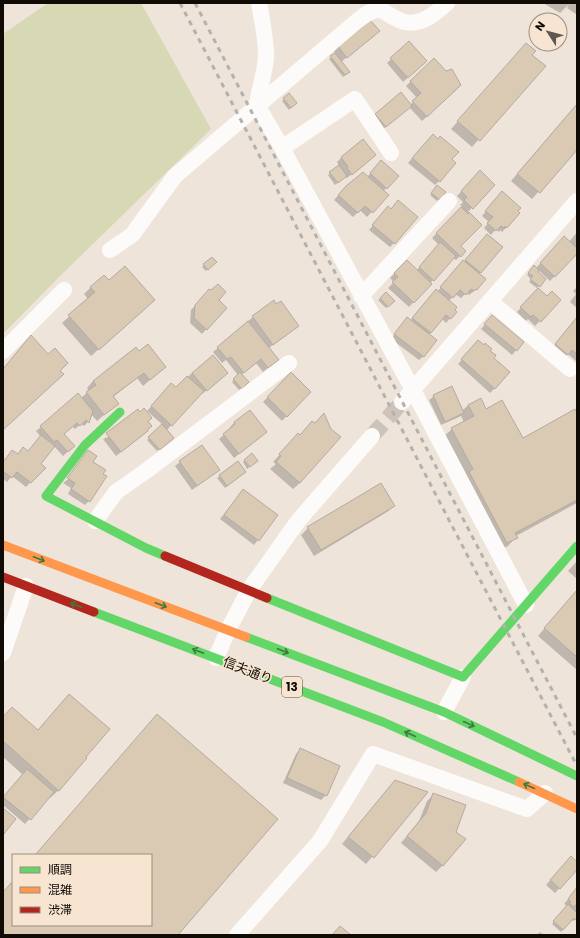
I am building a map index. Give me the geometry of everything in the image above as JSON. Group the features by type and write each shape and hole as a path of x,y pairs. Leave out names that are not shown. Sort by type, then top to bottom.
{"main road":[{"path":"120,412 85,445 46,496 146,548 228,583 249,590 463,677 577,546"},
{"name":"13","path":"3,545 444,712 577,776"},
{"name":"信夫通り","path":"3,577 383,722 545,793 577,809"}],"street":[{"path":"259,3 266,56 263,80 257,105 282,148 413,390 526,605"},
{"path":"110,250 132,236 175,176 357,21 373,10 380,9 402,22 420,23 439,11 447,3"},
{"path":"282,148 355,99 391,153"},
{"path":"361,296 449,201"},
{"path":"402,402 577,201"},
{"path":"3,351 64,290"},
{"path":"490,301 570,369"},
{"path":"95,521 116,492 289,363"},
{"path":"216,658 228,630 249,590 298,521 372,436"},
{"path":"3,653 26,586"},
{"path":"444,712 463,677"},
{"path":"237,935 320,841 373,754 527,808 545,793"}],"green space":[{"path":"48,3 141,3 211,129 59,277 3,334 3,34"}],"building":[{"path":"370,20 380,31 347,58 338,46"},
{"path":"409,41 427,61 408,78 390,58"},
{"path":"526,43 528,45 528,52 535,52 532,55 546,66 480,141 457,121"},
{"path":"335,53 350,72 345,75 330,56"},
{"path":"434,58 446,71 452,69 461,85 427,117 412,101 421,93 410,81"},
{"path":"401,92 412,106 386,127 375,114"},
{"path":"289,93 297,103 291,108 283,98"},
{"path":"577,104 577,150 540,193 517,174"},
{"path":"433,134 438,139 440,136 459,152 452,159 456,163 440,182 412,158"},
{"path":"363,139 376,155 352,175 341,157"},
{"path":"381,160 399,176 387,189 370,173"},
{"path":"339,165 347,176 338,183 329,172"},
{"path":"480,170 495,185 473,209 464,200 467,197 461,191"},
{"path":"363,172 389,195 373,213 365,206 358,213 338,195 346,186"},
{"path":"437,185 446,192 440,200 431,193"},
{"path":"502,191 521,208 518,211 520,213 507,228 505,226 504,228 501,226 496,231 487,223 493,217 485,211"},
{"path":"398,200 418,217 395,244 372,225 388,206 391,209"},
{"path":"461,207 468,214 469,212 482,225 461,246 466,251 461,257 436,233"},
{"path":"487,234 503,247 481,273 465,260"},
{"path":"564,236 577,248 577,254 555,277 540,263"},
{"path":"440,242 456,256 434,281 419,267"},
{"path":"212,257 217,262 208,270 203,264"},
{"path":"407,260 432,284 414,303 392,282 398,277 394,273"},
{"path":"463,260 486,279 477,290 476,289 474,291 471,289 466,295 460,290 453,298 440,287"},
{"path":"534,265 539,270 538,272 546,279 540,287 530,279 533,276 528,273"},
{"path":"125,266 155,300 99,350 68,315 95,292 90,287 104,275 109,280"},
{"path":"218,284 226,292 219,300 227,308 207,330 194,318 195,305 209,289 211,290"},
{"path":"538,288 547,296 552,291 561,300 541,322 533,315 531,317 520,307"},
{"path":"436,289 457,307 455,310 457,312 451,319 446,315 431,333 412,318"},
{"path":"386,292 395,301 388,307 380,298"},
{"path":"274,300 276,304 281,301 299,326 273,345 252,316"},
{"path":"492,315 524,342 517,351 484,324"},
{"path":"407,317 437,340 424,357 394,334"},
{"path":"577,317 577,354 572,350 568,355 555,344"},
{"path":"248,321 279,360 268,368 261,359 244,373 231,357 227,359 217,347"},
{"path":"31,335 48,354 55,348 68,363 60,371 64,374 3,430 3,369"},
{"path":"478,340 484,345 485,343 492,349 490,351 496,355 494,358 510,372 495,389 461,359"},
{"path":"148,344 166,367 150,380 144,373 113,396 119,404 104,415 86,392 96,385 93,381 136,347 139,351"},
{"path":"213,355 228,373 207,391 192,373"},
{"path":"240,372 249,382 242,389 233,379"},
{"path":"291,372 311,392 287,417 267,397"},
{"path":"187,376 204,391 172,426 151,406 171,383 176,387"},
{"path":"452,386 464,413 445,422 433,395"},
{"path":"78,393 93,411 89,423 86,420 80,426 77,423 64,434 75,446 68,452 57,440 54,442 40,426"},
{"path":"481,398 486,409 502,400 523,438 575,409 577,413 577,500 515,533 518,538 507,543 469,472 473,469 451,428 474,416 468,405"},
{"path":"144,408 152,418 148,421 152,426 148,429 148,431 121,452 106,433 138,409 140,412"},
{"path":"250,410 267,432 239,454 223,434 235,424 234,422"},
{"path":"324,413 331,429 341,437 300,483 276,462 281,456 279,454 298,433 300,435 312,421 315,423"},
{"path":"162,424 174,438 160,450 148,437"},
{"path":"41,435 55,446 41,464 46,468 31,483 17,472 12,478 3,471 3,462 12,450 18,454 23,447 28,451"},
{"path":"202,445 220,470 197,486 179,461"},
{"path":"88,450 97,456 93,462 106,470 103,474 107,476 90,502 71,489 75,483 67,478"},
{"path":"252,453 258,461 250,467 244,460"},
{"path":"238,461 246,472 227,486 219,475"},
{"path":"381,483 395,506 321,550 307,527"},
{"path":"243,489 278,515 259,541 224,515"},
{"path":"577,590 577,657 544,628"},
{"path":"69,694 110,729 59,791 3,741 3,717 12,707 38,730"},
{"path":"157,714 278,819 178,935 3,935 3,892 12,882 12,926 152,926 152,854 36,854"},
{"path":"300,748 340,766 327,796 287,778"},
{"path":"27,769 54,792 31,820 3,797"},
{"path":"395,780 428,792 374,858 348,837"},
{"path":"433,793 466,805 456,832 466,839 443,866 407,836 426,813"},
{"path":"3,808 16,819 3,835"},
{"path":"571,856 577,862 577,870 560,889 550,880"},
{"path":"577,887 577,906 575,905 573,907 569,903 571,902 568,899"},
{"path":"568,904 577,913 577,919 576,920 574,918 563,930 553,921"},
{"path":"340,926 351,935 332,935"}],"tunnel":[{"path":"372,436 402,402"}],"railway":[{"path":"180,3 577,766"},
{"path":"195,3 577,738"}],"traffic: fast":[{"path":"120,412 85,445 46,496 146,548 165,556"},
{"path":"267,598 463,677 577,546"},
{"path":"94,612 383,722 519,782"},
{"path":"246,637 444,712 577,776"}],"traffic: slow":[{"path":"3,545 246,637"},
{"path":"519,782 577,809"}],"traffic: jam":[{"path":"165,556 267,598"},
{"path":"3,577 94,612"}]}
